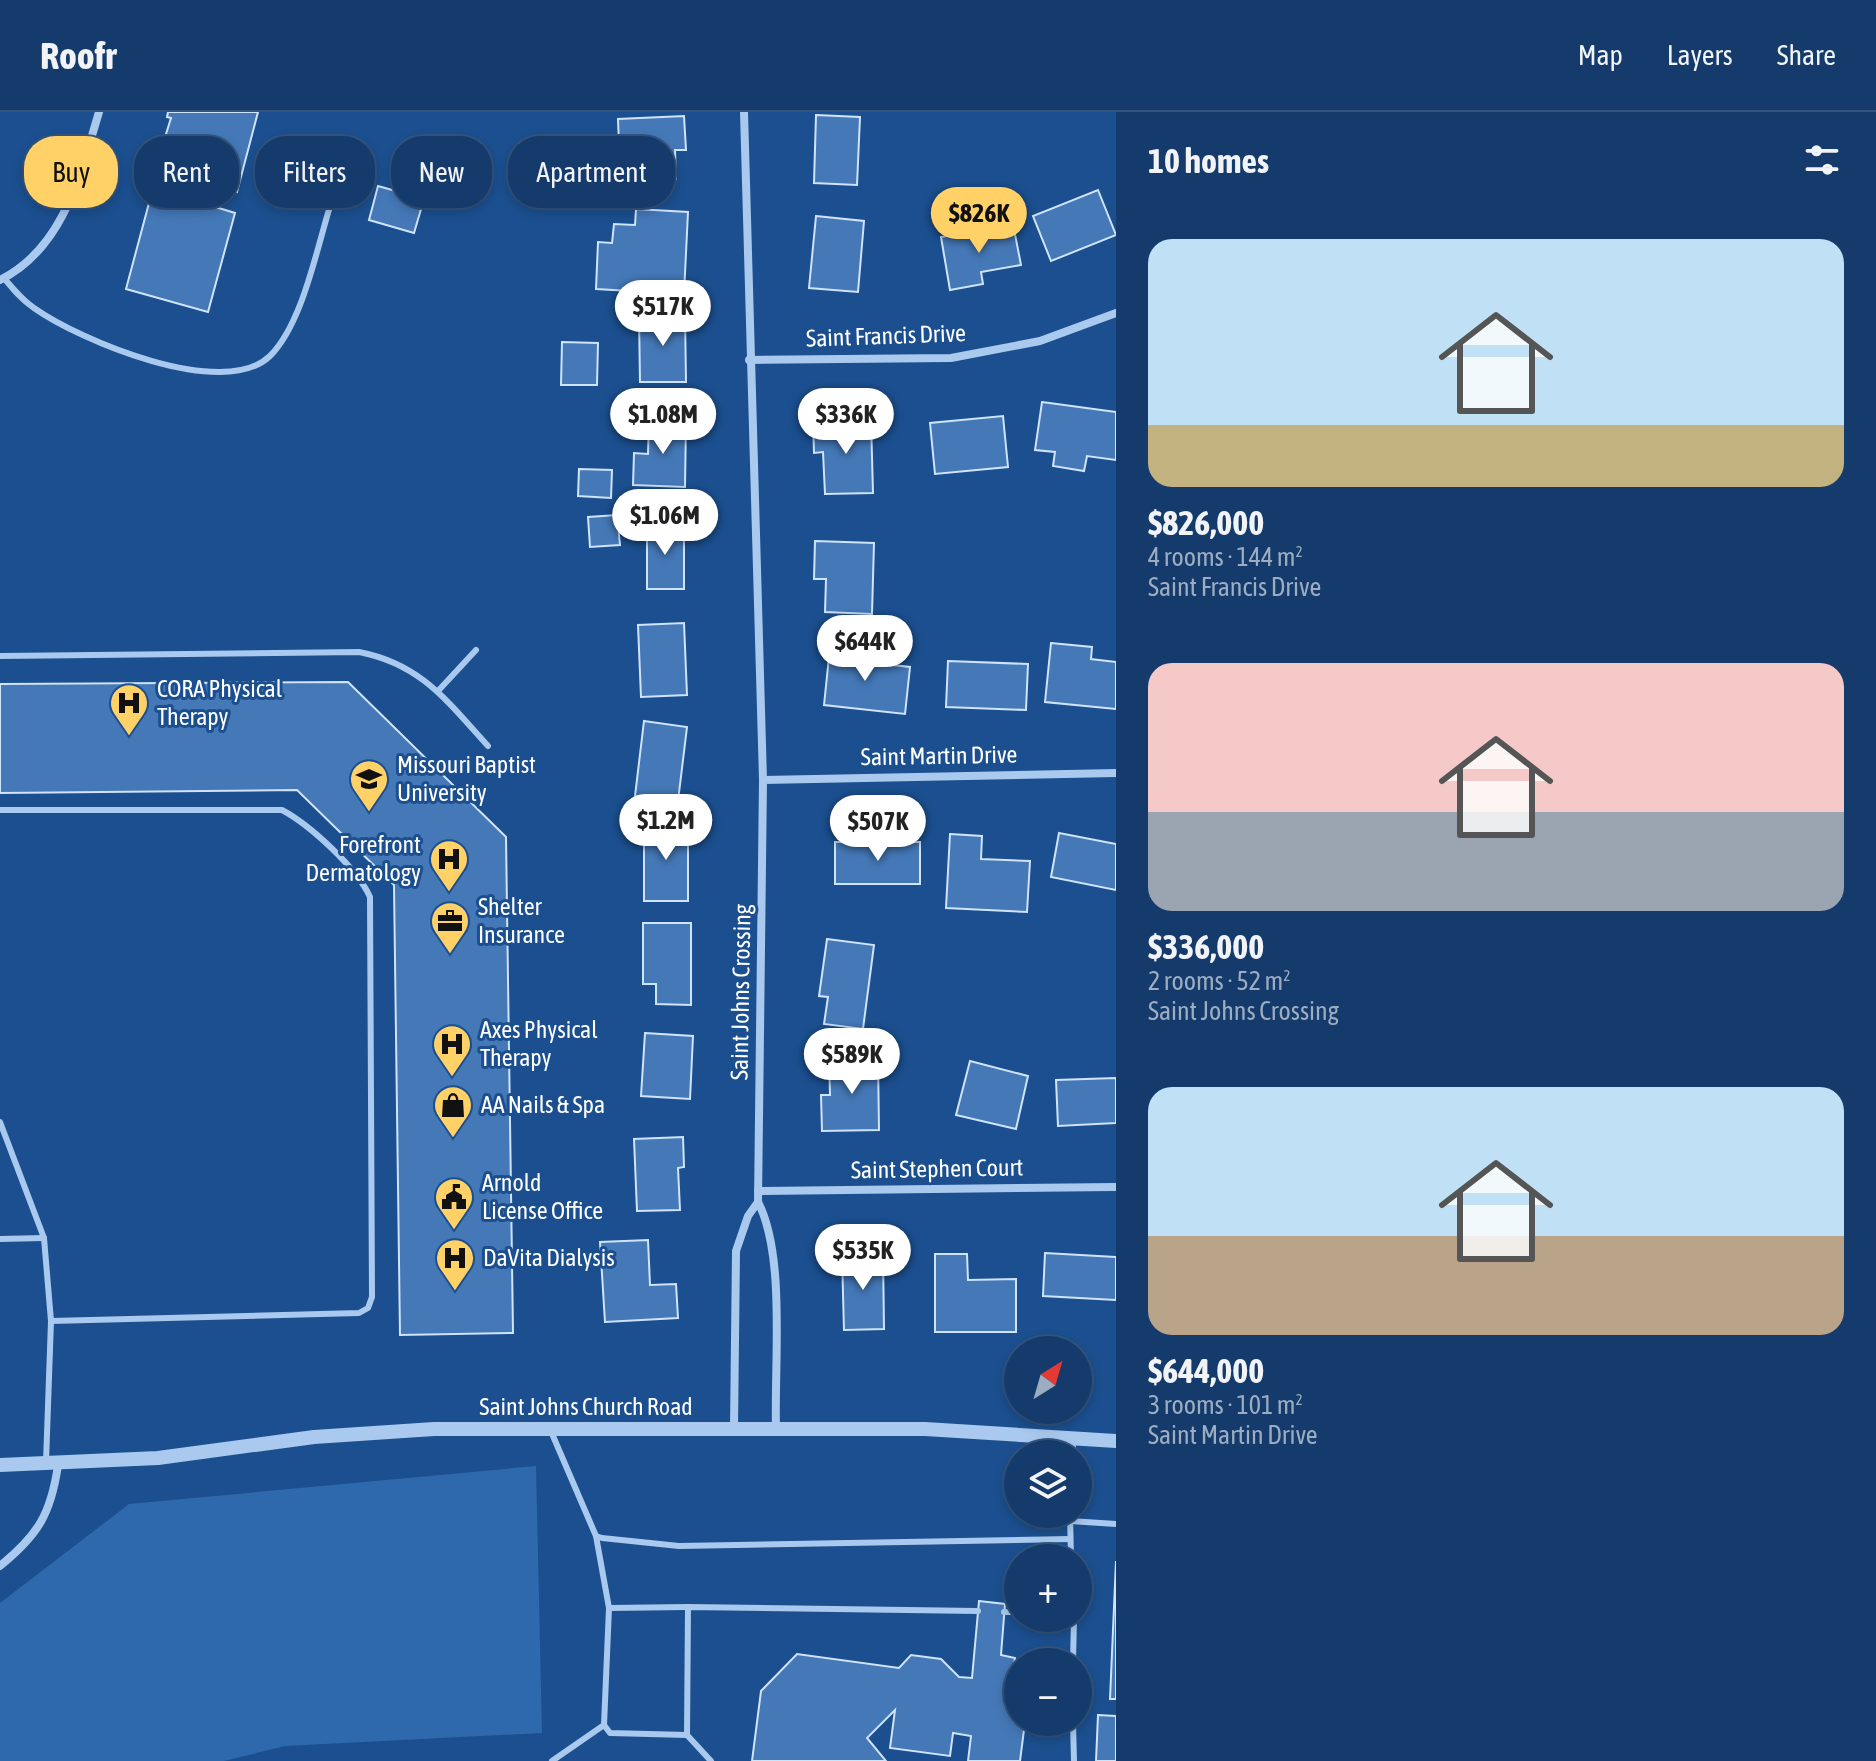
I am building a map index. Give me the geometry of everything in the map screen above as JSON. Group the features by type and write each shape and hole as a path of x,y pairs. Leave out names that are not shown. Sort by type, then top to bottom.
{"street":[{"path":"2,279 25,264 47,242 70,203 99,112"},
{"name":"Saint Johns Crossing","path":"744,112 763,780 758,1202 771,1237 774,1270 776,1428"},
{"name":"Saint Francis Drive","path":"749,360 951,358 1040,341 1116,313"},
{"name":"Saint Martin Drive","path":"763,780 1116,773"},
{"name":"Saint Stephen Court","path":"758,1191 1116,1187"},
{"name":"Saint Johns Crossing","path":"734,1429 736,1251 748,1216 758,1202"},
{"name":"Saint Johns Church Road","path":"0,1465 158,1458 314,1437 434,1429 925,1429 1116,1441"},
{"path":"0,1566 5,1558 34,1538 48,1509 52,1465"}],"lane":[{"path":"2,279 35,309 67,327 134,354 210,374 250,367 268,357 290,330 329,208"},
{"path":"438,691 476,650"},
{"path":"0,656 359,652 386,658 416,672 438,691 488,746"},
{"path":"0,810 282,810 298,819 363,883 370,897 372,1297 368,1308 359,1313 51,1321"},
{"path":"0,1122 44,1238 51,1321 52,1465"},
{"path":"0,1145 10,1145"},
{"path":"0,1239 44,1238"},
{"path":"550,1429 596,1536 609,1608 604,1725 610,1733 687,1735"},
{"path":"1092,1520 1116,1524"},
{"path":"1070,1528 1070,1544"},
{"path":"596,1536 679,1546 1070,1539"},
{"path":"688,1607 687,1735 711,1761"},
{"path":"609,1608 978,1611"},
{"path":"552,1761 604,1725"},
{"path":"1073,1736 1074,1761"}],"shaded area":[{"path":"536,1466 542,1733 285,1746 224,1761 0,1761 0,1603 129,1504"}],"building":[{"path":"168,112 258,112 239,184 239,136 165,136 171,118 167,117"},
{"path":"816,115 860,117 857,185 814,183"},
{"path":"684,116 686,150 675,150 675,136 619,136 618,119"},
{"path":"378,186 391,190 391,208 421,208 414,233 369,220 372,208 375,208"},
{"path":"1098,190 1116,235 1051,261 1033,216"},
{"path":"148,208 219,208 235,213 208,312 126,289"},
{"path":"636,209 688,212 684,294 596,289 598,242 612,243 614,224 635,225"},
{"path":"816,216 864,221 858,292 809,288"},
{"path":"1013,224 1021,265 981,272 983,284 950,290 941,237"},
{"path":"685,314 686,382 640,382 639,315"},
{"path":"562,342 598,343 597,385 561,385"},
{"path":"1042,402 1116,412 1116,460 1087,456 1084,471 1053,466 1055,452 1035,450"},
{"path":"1003,416 1008,467 935,474 930,423"},
{"path":"649,420 686,421 685,487 633,485 634,453 648,454"},
{"path":"871,420 873,493 825,494 823,452 814,453 813,422"},
{"path":"579,469 612,470 611,498 578,496"},
{"path":"617,515 620,545 590,547 588,517"},
{"path":"647,524 684,525 684,589 647,589"},
{"path":"815,541 874,543 872,614 825,612 826,579 814,579"},
{"path":"684,623 687,695 641,697 638,625"},
{"path":"1051,643 1092,647 1091,659 1116,662 1116,709 1045,702"},
{"path":"830,647 867,651 866,662 910,667 905,714 824,705"},
{"path":"948,661 1028,664 1026,710 946,707"},
{"path":"348,682 506,837 513,1333 400,1335 394,885 297,790 0,793 0,684"},
{"path":"644,721 687,727 678,801 635,796"},
{"path":"644,822 688,823 688,901 644,901"},
{"path":"1059,833 1116,844 1116,890 1051,877"},
{"path":"950,834 982,836 981,859 1030,861 1027,912 946,908"},
{"path":"835,842 920,842 920,884 835,884"},
{"path":"643,923 691,923 691,1005 656,1004 656,984 643,984"},
{"path":"827,939 874,945 863,1029 824,1024 828,997 819,996"},
{"path":"645,1033 693,1036 690,1099 641,1096"},
{"path":"829,1058 878,1058 879,1130 822,1131 821,1095 830,1095"},
{"path":"970,1061 1028,1076 1016,1129 956,1115"},
{"path":"1116,1078 1116,1123 1058,1126 1056,1080"},
{"path":"683,1137 684,1167 678,1168 680,1210 637,1211 634,1139"},
{"path":"648,1240 650,1285 676,1284 678,1318 605,1322 600,1242"},
{"path":"1045,1253 1116,1257 1116,1300 1043,1296"},
{"path":"935,1254 967,1254 968,1280 1016,1279 1016,1332 935,1332"},
{"path":"883,1255 884,1329 844,1330 842,1256"},
{"path":"1116,1561 1116,1699 1110,1699"},
{"path":"979,1601 1004,1604 1001,1655 1004,1656 1004,1736 1023,1736 1020,1761 968,1761 971,1736 953,1733 950,1756 890,1748 895,1710 867,1738 886,1761 752,1761 761,1691 797,1654 899,1668 911,1655 941,1659 959,1677 972,1678"},
{"path":"1098,1715 1116,1716 1116,1761 1096,1761"}],"place":[{"name":"CORA Physical Therapy","path":"129,737"},
{"name":"Missouri Baptist University","path":"369,813"},
{"name":"Forefront Dermatology","path":"449,893"},
{"name":"Shelter Insurance","path":"450,955"},
{"name":"Axes Physical Therapy","path":"452,1078"},
{"name":"AA Nails & Spa","path":"453,1139"},
{"name":"Arnold License Office","path":"454,1231"},
{"name":"DaVita Dialysis","path":"455,1292"}]}
